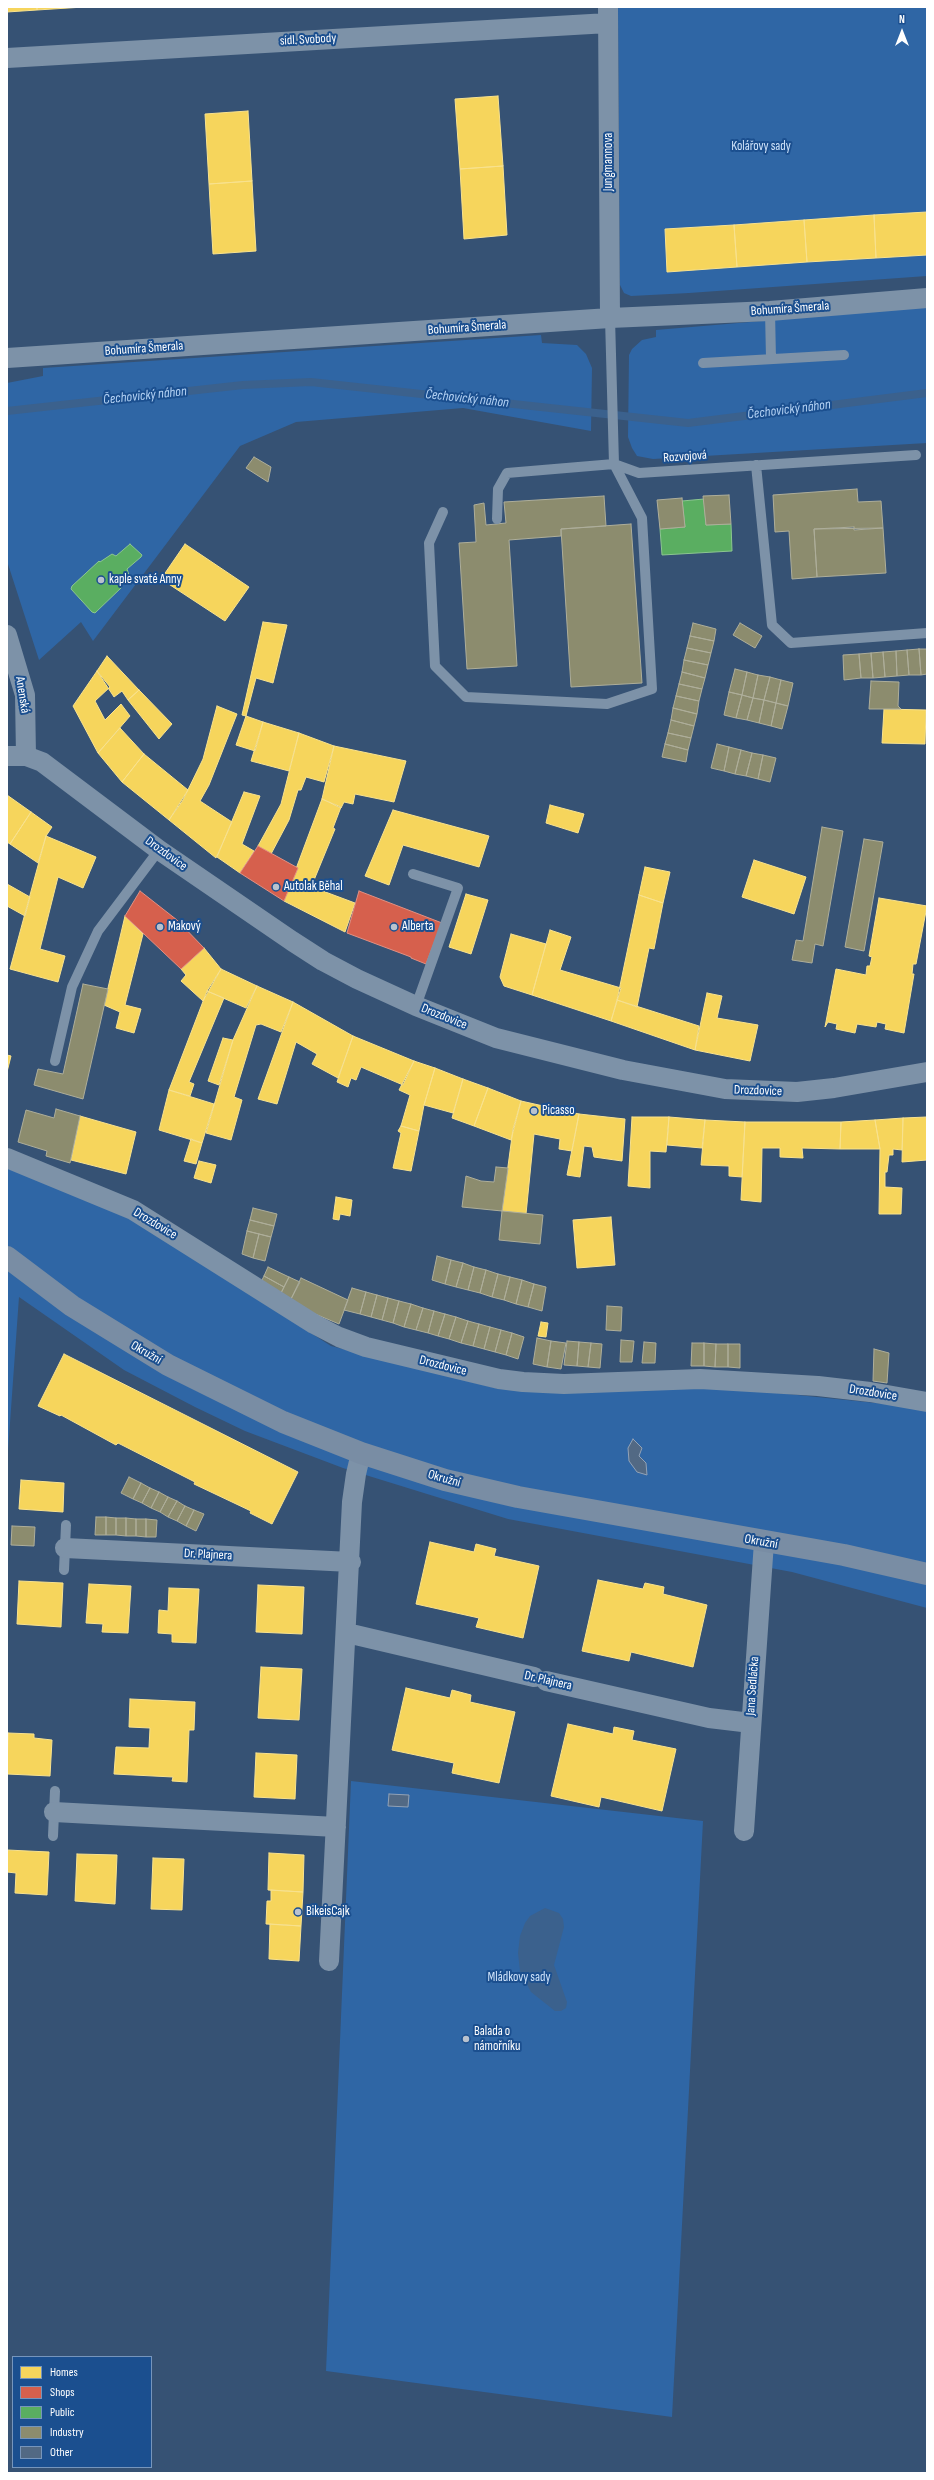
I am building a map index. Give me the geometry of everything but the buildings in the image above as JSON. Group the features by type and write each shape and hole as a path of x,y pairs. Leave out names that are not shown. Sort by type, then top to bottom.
{"street":[{"name":"sídl. Svobody","path":"7,58 608,15"},
{"name":"Jungmannova","path":"608,15 610,318"},
{"name":"Bohumíra Šmerala","path":"7,358 610,318 770,311 927,298"},
{"name":"Anenská","path":"7,635 10,658 25,695 17,756"},
{"name":"Drozdovice","path":"17,756 42,762 159,850 298,945 357,979 416,1006 496,1038 623,1070 725,1089 797,1092 834,1088 927,1072"},
{"name":"Drozdovice","path":"7,1158 133,1210 314,1324 340,1337 366,1347 499,1379 523,1382 564,1384 700,1379 818,1386 870,1392 927,1402"},
{"name":"Okružní","path":"7,1257 72,1306 168,1365 276,1419 361,1453 445,1480 511,1496 875,1561 927,1574"},
{"path":"329,1961 351,1562 352,1502 361,1453"},
{"name":"Jana Sedláčka","path":"744,1831 750,1723 764,1542"},
{"name":"Dr. Plajnera","path":"65,1548 351,1562"},
{"name":"Dr. Plajnera","path":"347,1632 709,1718 750,1723"},
{"path":"54,1812 336,1827"}],"lane":[{"path":"770,311 771,359"},
{"path":"443,512 429,543 435,666 466,697 607,704 652,689 642,518 614,464 610,318"},
{"path":"703,363 844,355"},
{"name":"Rozvojová","path":"497,519 498,489 507,473 614,464 639,473 916,455"},
{"path":"756,465 772,625 791,643 927,633"},
{"path":"55,1061 72,987 98,931 159,850"},
{"path":"413,874 458,888 416,1006"},
{"path":"64,1570 66,1525"},
{"path":"53,1836 54,1791"}],"green space":[{"name":"Kolářovy sady","path":"618,7 927,7 927,276 689,293 631,296 624,293 620,285"},
{"path":"927,307 927,443 653,459 637,456 632,448 628,437 629,355 632,349 642,340 656,337 656,330"},
{"path":"541,335 542,343 577,345 586,354 592,368 591,431 463,408 296,422 240,446 93,641 81,622 39,660 7,561 7,383 43,376 43,368"},
{"path":"7,1167 140,1223 331,1346 499,1389 592,1391 699,1385 905,1406 927,1411 927,1608 792,1572 508,1519 343,1468 245,1431 124,1370 19,1297 7,1465"},
{"name":"Mládkovy sady","path":"351,1781 703,1821 672,2417 326,2371"}],"shaded area":[{"path":"545,1908 559,1913 563,1919 564,1927 554,1965 567,2002 566,2008 561,2011 555,2011 531,1992 520,1971 518,1953 520,1936 525,1923 530,1916"}],"waterway":[{"name":"Čechovický náhon","path":"7,411 243,385 311,382 688,423 927,393"}],"place":[{"name":"kaple svaté Anny","path":"101,580"},
{"name":"Autolak Běhal","path":"276,887"},
{"name":"Makový","path":"160,927"},
{"name":"Alberta","path":"394,927"},
{"name":"Picasso","path":"534,1111"},
{"name":"BikeisCajk","path":"298,1912"},
{"name":"Balada o námořníku","path":"466,2039"}]}
